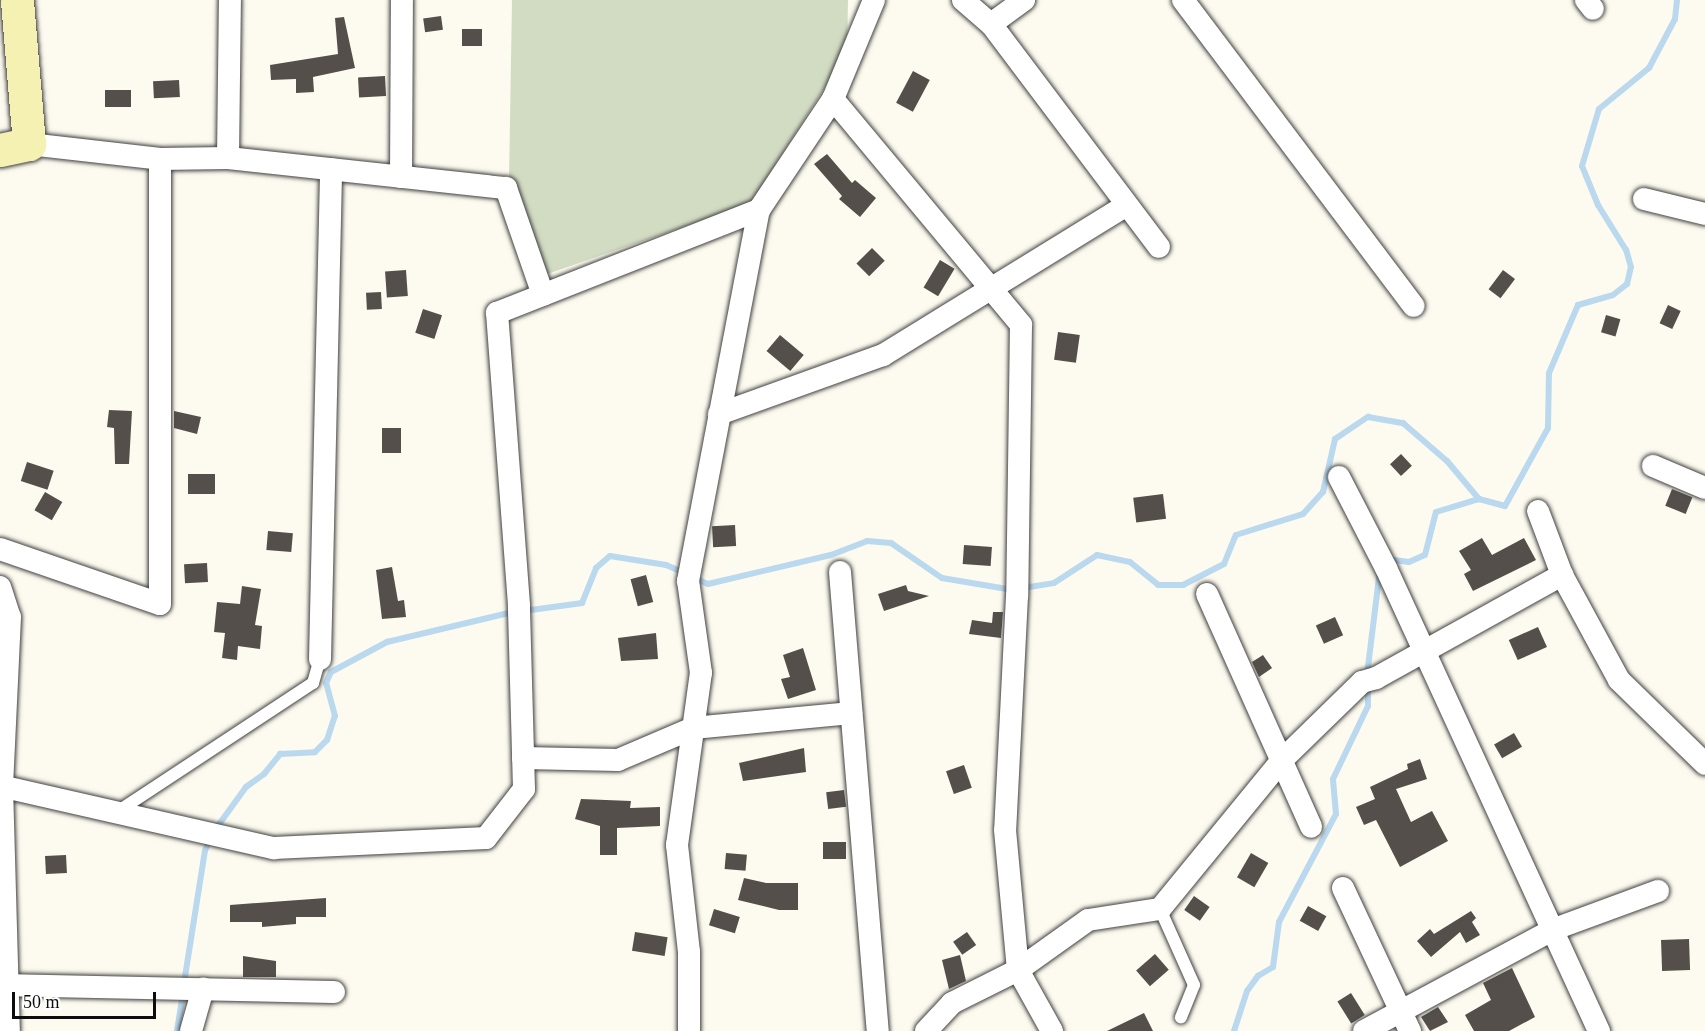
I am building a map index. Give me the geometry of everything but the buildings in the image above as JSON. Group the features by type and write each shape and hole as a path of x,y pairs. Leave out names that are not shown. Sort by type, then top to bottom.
{"street":[{"path":"17,0 15,147 160,159 228,158 506,188 543,295"},
{"path":"228,158 230,0"},
{"path":"401,177 402,0"},
{"path":"689,1031 689,952 677,845 701,673 688,574 759,210 834,99 874,0"},
{"path":"963,0 991,24 1159,248"},
{"path":"991,24 1024,0"},
{"path":"1183,0 1414,306"},
{"path":"834,99 1021,325 1018,590 1005,830 1018,970 1052,1031"},
{"path":"0,549 160,604 160,159"},
{"path":"320,659 331,169"},
{"path":"1644,199 1705,214"},
{"path":"719,414 883,355 992,291 1127,205"},
{"path":"1,786 274,848 486,838 524,789 518,611 497,313 759,210"},
{"path":"1653,466 1705,488"},
{"path":"1340,477 1424,651 1599,1031"},
{"path":"1538,511 1562,575 1619,680 1705,764"},
{"path":"840,572 878,1031"},
{"path":"926,1031 952,1003 1018,970 1088,920 1160,909 1281,761 1369,680 1562,575"},
{"path":"0,587 10,617 1,786 4,985 9,1031"},
{"path":"1207,594 1311,827"},
{"path":"523,758 618,760 693,728 851,713"},
{"path":"1342,888 1410,1031"},
{"path":"1364,1031 1552,930 1658,891"},
{"path":"4,985 334,992"},
{"path":"190,989 191,1031"}],"lane":[{"path":"117,812 313,683 320,659"},
{"path":"1160,909 1194,985 1181,1018"}],"green space":[{"path":"512,0 848,0 847,53 750,204 547,274 509,180"}],"waterway":[{"path":"1387,559 1409,562 1425,555 1436,512 1479,499 1505,506 1548,428 1549,373 1578,305 1613,295 1627,284 1631,267 1626,250 1598,205 1582,166 1599,109 1649,68 1675,19 1677,0"},
{"path":"1023,588 1054,583 1097,555 1130,562 1158,585 1183,585 1224,564 1236,535 1303,514 1323,492 1335,439 1368,417 1403,423 1447,461 1479,499"},
{"path":"695,578 708,584 831,555 867,541 891,543 942,578 1013,590"},
{"path":"184,983 205,851 212,834 246,787 264,774 280,754 315,752 327,740 335,716 326,683 331,672 387,642 509,613 582,603 596,568 610,556 666,565 685,573"},
{"path":"1367,675 1380,569"},
{"path":"1234,1031 1247,991 1258,976 1273,967 1279,922 1336,814 1333,779 1368,706 1368,685"},
{"path":"177,1031 183,993"}]}
